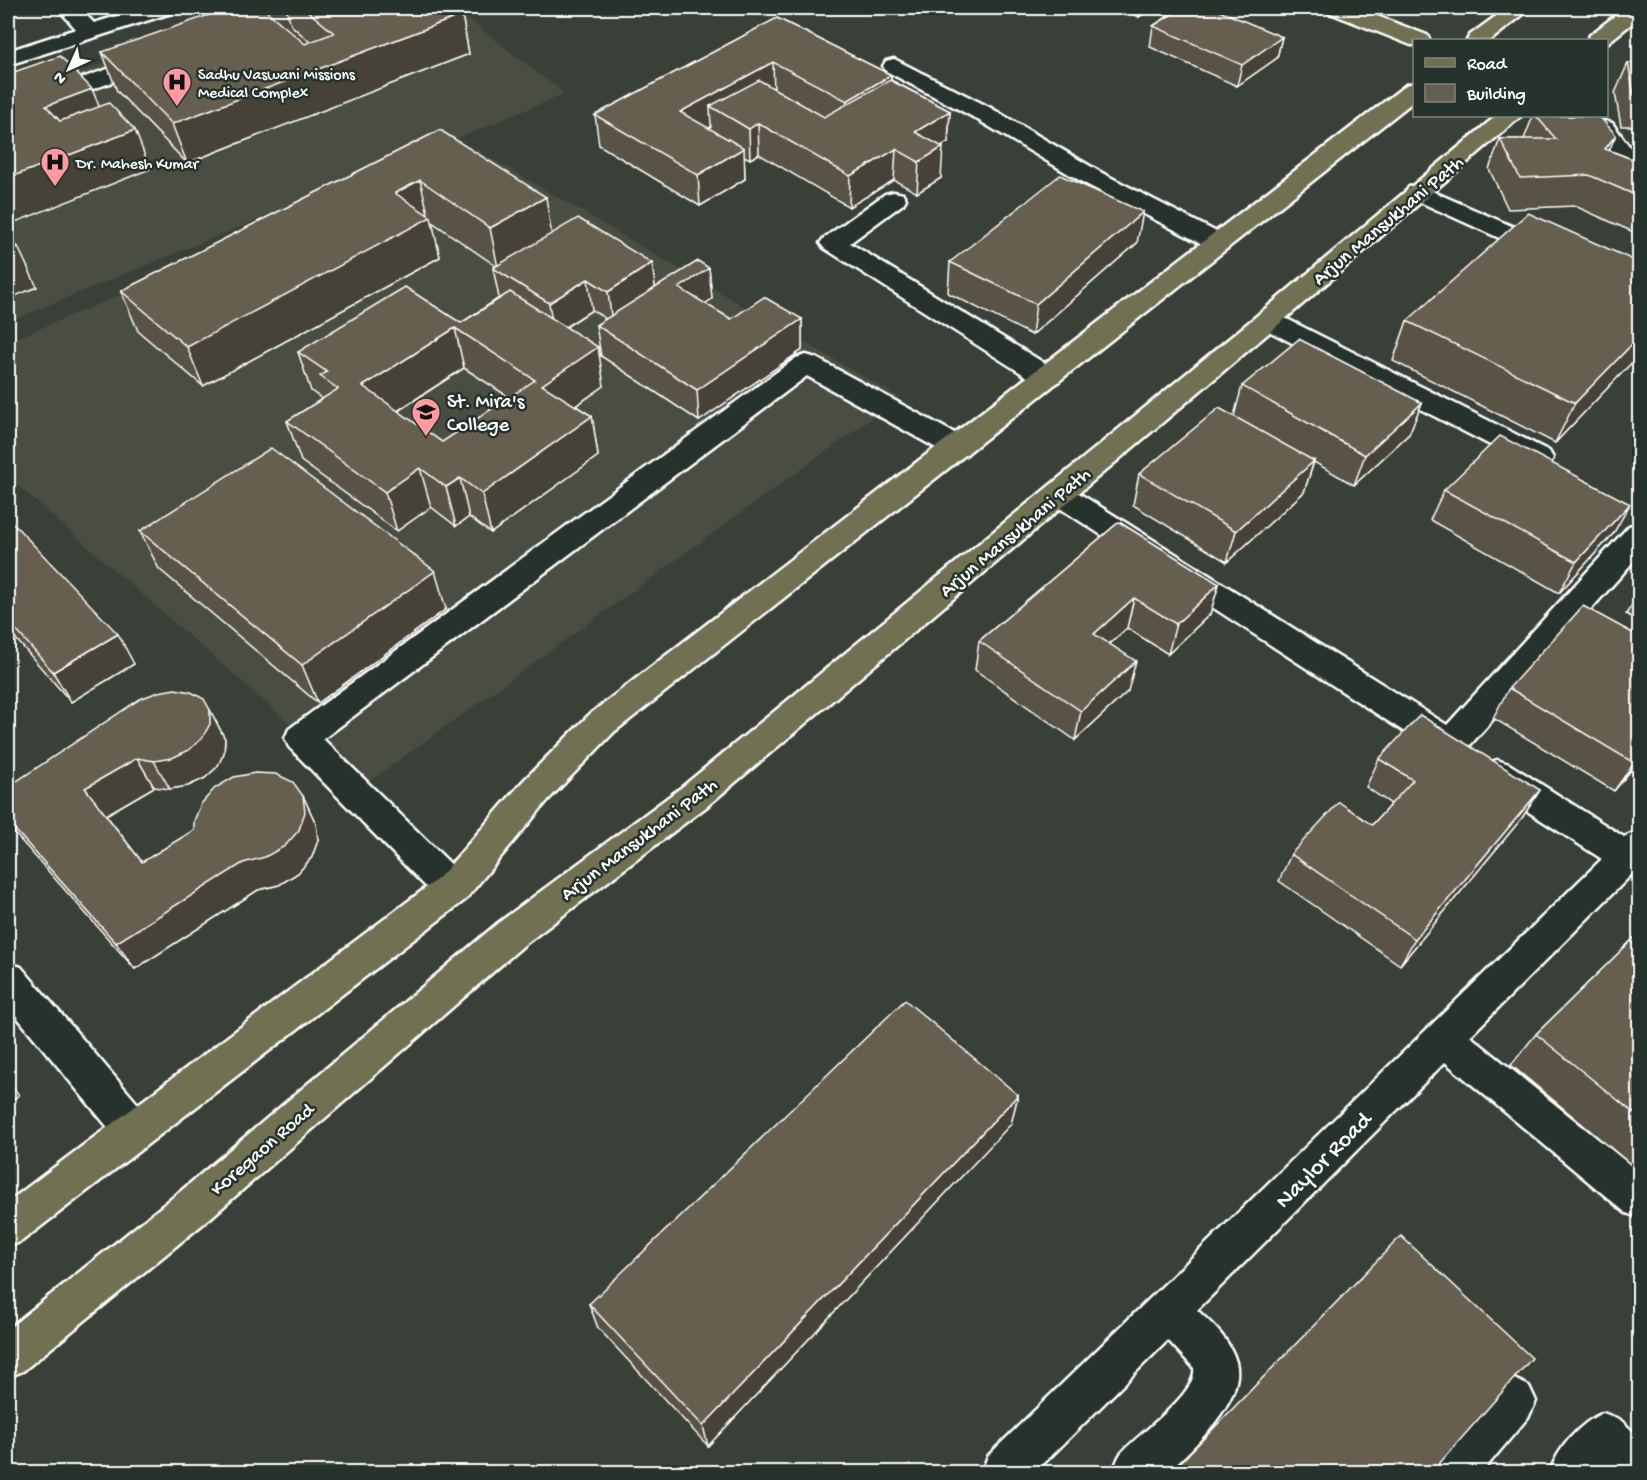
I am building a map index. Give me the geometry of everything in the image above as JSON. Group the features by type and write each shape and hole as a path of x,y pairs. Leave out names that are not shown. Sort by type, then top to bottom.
{"main road":[{"path":"1338,8 1416,39"},
{"path":"1479,39 1520,8"},
{"path":"1599,39 1638,8"},
{"path":"8,1227 452,889 536,790 602,723 1413,91"},
{"name":"Arjun Mansukhani Path","path":"511,934 694,797 1268,320 1508,117"},
{"name":"Koregaon Road","path":"8,1356 195,1204 511,934"}],"street":[{"path":"68,8 90,31"},
{"path":"8,58 163,8"},
{"path":"8,112 176,52"},
{"path":"894,66 981,112 1093,178 1219,243"},
{"path":"1604,128 1635,172 1640,174"},
{"path":"1418,192 1574,263"},
{"path":"894,199 832,243 1047,377"},
{"path":"1268,320 1557,467"},
{"path":"452,889 301,738 806,364 957,447"},
{"path":"1059,494 1449,744 1633,850"},
{"path":"1449,744 1640,534"},
{"name":"Naylor Road","path":"1004,1473 1633,850"},
{"path":"8,979 134,1129"},
{"path":"1444,1038 1640,1199"},
{"path":"1135,1473 1204,1403 1216,1379 1215,1362 1168,1310"},
{"path":"1454,1473 1514,1401"},
{"path":"1572,1473 1604,1435 1640,1468"}],"shaded area":[{"path":"260,8 454,8 565,94 8,322 8,97"},
{"name":"St. Mira's College","path":"472,147 900,398 362,787 8,477 8,342"}],"building":[{"path":"229,8 263,8 305,44 334,33 304,8 452,8 462,15 172,124 102,52"},
{"path":"1182,8 1213,8 1282,37 1242,65 1153,26"},
{"path":"777,18 891,75 847,101 773,62 680,112 744,148 698,175 595,115"},
{"path":"60,56 92,89 46,106 60,121 109,103 135,130 8,178 8,74"},
{"path":"1628,63 1640,63 1640,95 1634,95"},
{"path":"759,80 824,117 890,80 950,111 915,132 943,147 919,162 896,149 850,176 758,123 749,129 710,106"},
{"path":"1537,117 1600,117 1616,135 1605,149 1640,162 1640,197 1589,175 1520,178 1500,139 1556,139"},
{"path":"440,130 546,197 490,228 420,180 395,193 431,217 187,347 121,291"},
{"path":"1060,175 1143,212 1036,304 950,262"},
{"path":"1528,213 1640,263 1640,336 1575,403 1407,321"},
{"path":"578,218 652,263 608,292 588,279 549,303 493,268"},
{"path":"8,235 18,247 8,251"},
{"path":"698,261 709,268 679,288 731,319 764,297 802,319 697,390 596,325"},
{"path":"405,287 461,323 510,292 598,347 542,385 592,416 482,494 460,478 446,487 420,468 385,492 287,421 338,389 320,376 327,372 298,352","holes":["455,328 535,380 442,442 363,386"]},
{"path":"1299,339 1422,403 1365,455 1242,386"},
{"path":"1219,408 1314,461 1236,531 1139,474"},
{"path":"1500,436 1630,504 1576,562 1444,490"},
{"path":"271,448 435,571 302,665 140,531"},
{"path":"8,518 118,634 53,672 8,621"},
{"path":"1119,522 1219,584 1176,624 1134,598 1094,634 1136,661 1081,711 979,641"},
{"path":"1583,606 1640,637 1640,756 1634,763 1509,688"},
{"path":"175,689 191,692 204,699 210,710 210,724 202,738 189,750 172,758 154,761 137,758 85,788 142,862 194,830 194,821 201,804 215,788 234,777 255,773 276,774 293,782 303,796 305,812 299,830 285,846 265,857 243,863 116,943 8,822 8,787 140,699"},
{"path":"1420,715 1540,790 1415,939 1291,854 1339,802 1372,825 1413,780 1379,759"},
{"path":"1640,932 1640,1118 1536,1034"},
{"path":"905,1000 1018,1095 703,1426 589,1304"},
{"path":"1401,1236 1532,1358 1431,1473 1170,1473"}],"place":[{"name":"Sadhu Vaswani Missions Medical Complex","path":"177,108"},
{"name":"Dr. Mahesh Kumar","path":"55,188"},
{"name":"St. Mira's College","path":"426,438"}]}
